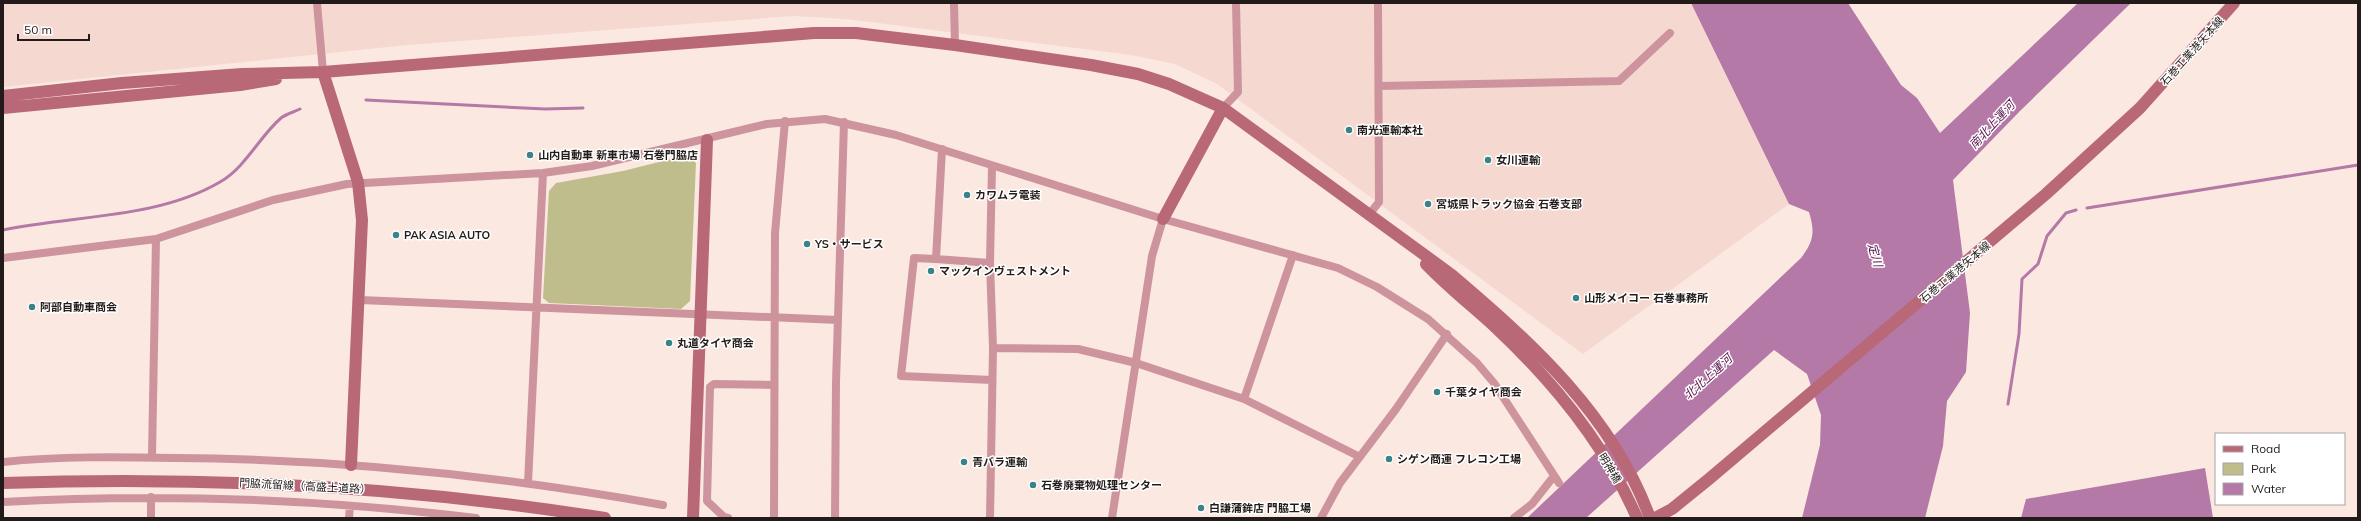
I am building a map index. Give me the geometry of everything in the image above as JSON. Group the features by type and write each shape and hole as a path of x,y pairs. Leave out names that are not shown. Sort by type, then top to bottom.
{"street":[{"path":"317,3 323,72 358,182 362,220 360,300 351,465"},
{"path":"954,3 955,45"},
{"path":"1112,518 1152,256 1163,219 1223,108 1238,92 1236,3"},
{"path":"1368,216 1379,202 1378,3"},
{"name":"石巻工業港矢本線","path":"1655,518 1672,509 2046,194 2140,108 2234,3"},
{"path":"3,96 235,74 323,72 814,33 856,33 955,45 1091,65 1138,74 1169,84 1223,108 1407,244"},
{"path":"1379,86 1619,81 1670,33"},
{"path":"3,108 240,85 323,72"},
{"path":"3,258 156,239 272,200 358,182 543,173 592,166 786,122 825,119 844,122 942,149 1163,219 1338,268 1377,287 1447,334 1477,363 1494,383 1557,480 1532,504 1514,518"},
{"path":"774,518 775,233 786,122"},
{"path":"835,518 838,320 844,122"},
{"path":"693,518 706,140"},
{"path":"936,259 942,149"},
{"path":"990,518 993,348 990,264 992,166"},
{"path":"528,483 543,173"},
{"path":"152,458 156,239"},
{"name":"明神橋","path":"1407,244 1452,275 1530,344 1576,392 1607,433 1636,485 1650,518"},
{"name":"明神橋","path":"1407,244 1445,284 1493,325 1531,363 1570,406 1625,493 1637,518"},
{"path":"1244,399 1293,255"},
{"path":"990,264 914,258 901,376 992,380"},
{"path":"360,300 774,316 838,320"},
{"path":"1320,518 1340,484 1447,334"},
{"path":"993,348 1078,349 1136,363 1244,399 1360,457"},
{"path":"728,518 724,517 707,501 710,387 714,384 774,385"},
{"path":"3,462 34,459 248,458 351,465 528,483 663,505"},
{"name":"門脇流留線（高盛土道路）","path":"3,483 156,480 247,482 350,488 447,496 605,518"},
{"path":"3,502 151,497 350,506 476,518"},
{"path":"151,497 151,518"},
{"path":"349,518 350,506"}],"shaded area":[{"path":"3,3 1691,3 1789,204 1583,354 1217,84 1175,64 1131,55 846,19 793,16 407,45 3,87"}],"green space":[{"path":"687,155 696,163 690,301 681,309 549,303 543,298 549,191 556,183 623,171"}],"water":[{"path":"1691,3 1848,3 1901,85 1917,98 1940,133 2078,3 2131,3 2020,111 1953,180 1970,313 1966,372 1947,401 1943,446 1925,518 1802,518 1820,445 1821,415 1807,374 1774,350 1586,518 1527,518 1801,258 1811,241 1813,231 1809,212 1789,204"},
{"path":"2205,468 2213,518 2021,518 2026,499"}],"waterway":[{"path":"366,100 545,109 583,108"},
{"path":"3,230 142,209 170,203 196,194 229,176 245,160 281,118 300,109"},
{"path":"2087,208 2358,165"},
{"path":"2008,404 2019,334 2022,279 2038,264 2047,236 2066,213 2076,210"}],"place":[{"name":"南光運輸本社","path":"1349,130"},
{"name":"山内自動車 新車市場 石巻門脇店","path":"530,155"},
{"name":"女川運輸","path":"1488,160"},
{"name":"カワムラ電装","path":"967,195"},
{"name":"宮城県トラック協会 石巻支部","path":"1428,204"},
{"name":"PAK ASIA AUTO","path":"396,235"},
{"name":"YS・サービス","path":"807,244"},
{"name":"マックインヴェストメント","path":"931,271"},
{"name":"山形メイコー 石巻事務所","path":"1576,298"},
{"name":"阿部自動車商会","path":"32,307"},
{"name":"丸道タイヤ商会","path":"669,343"},
{"name":"千葉タイヤ商会","path":"1437,392"},
{"name":"シゲン商運 フレコン工場","path":"1389,459"},
{"name":"青バラ運輸","path":"964,462"},
{"name":"石巻廃棄物処理センター","path":"1033,485"},
{"name":"白謙蒲鉾店 門脇工場","path":"1201,508"}],"water label":[{"name":"南北上運河","path":"1992,125"},
{"name":"定川","path":"1875,255"},
{"name":"北北上運河","path":"1708,377"}]}
